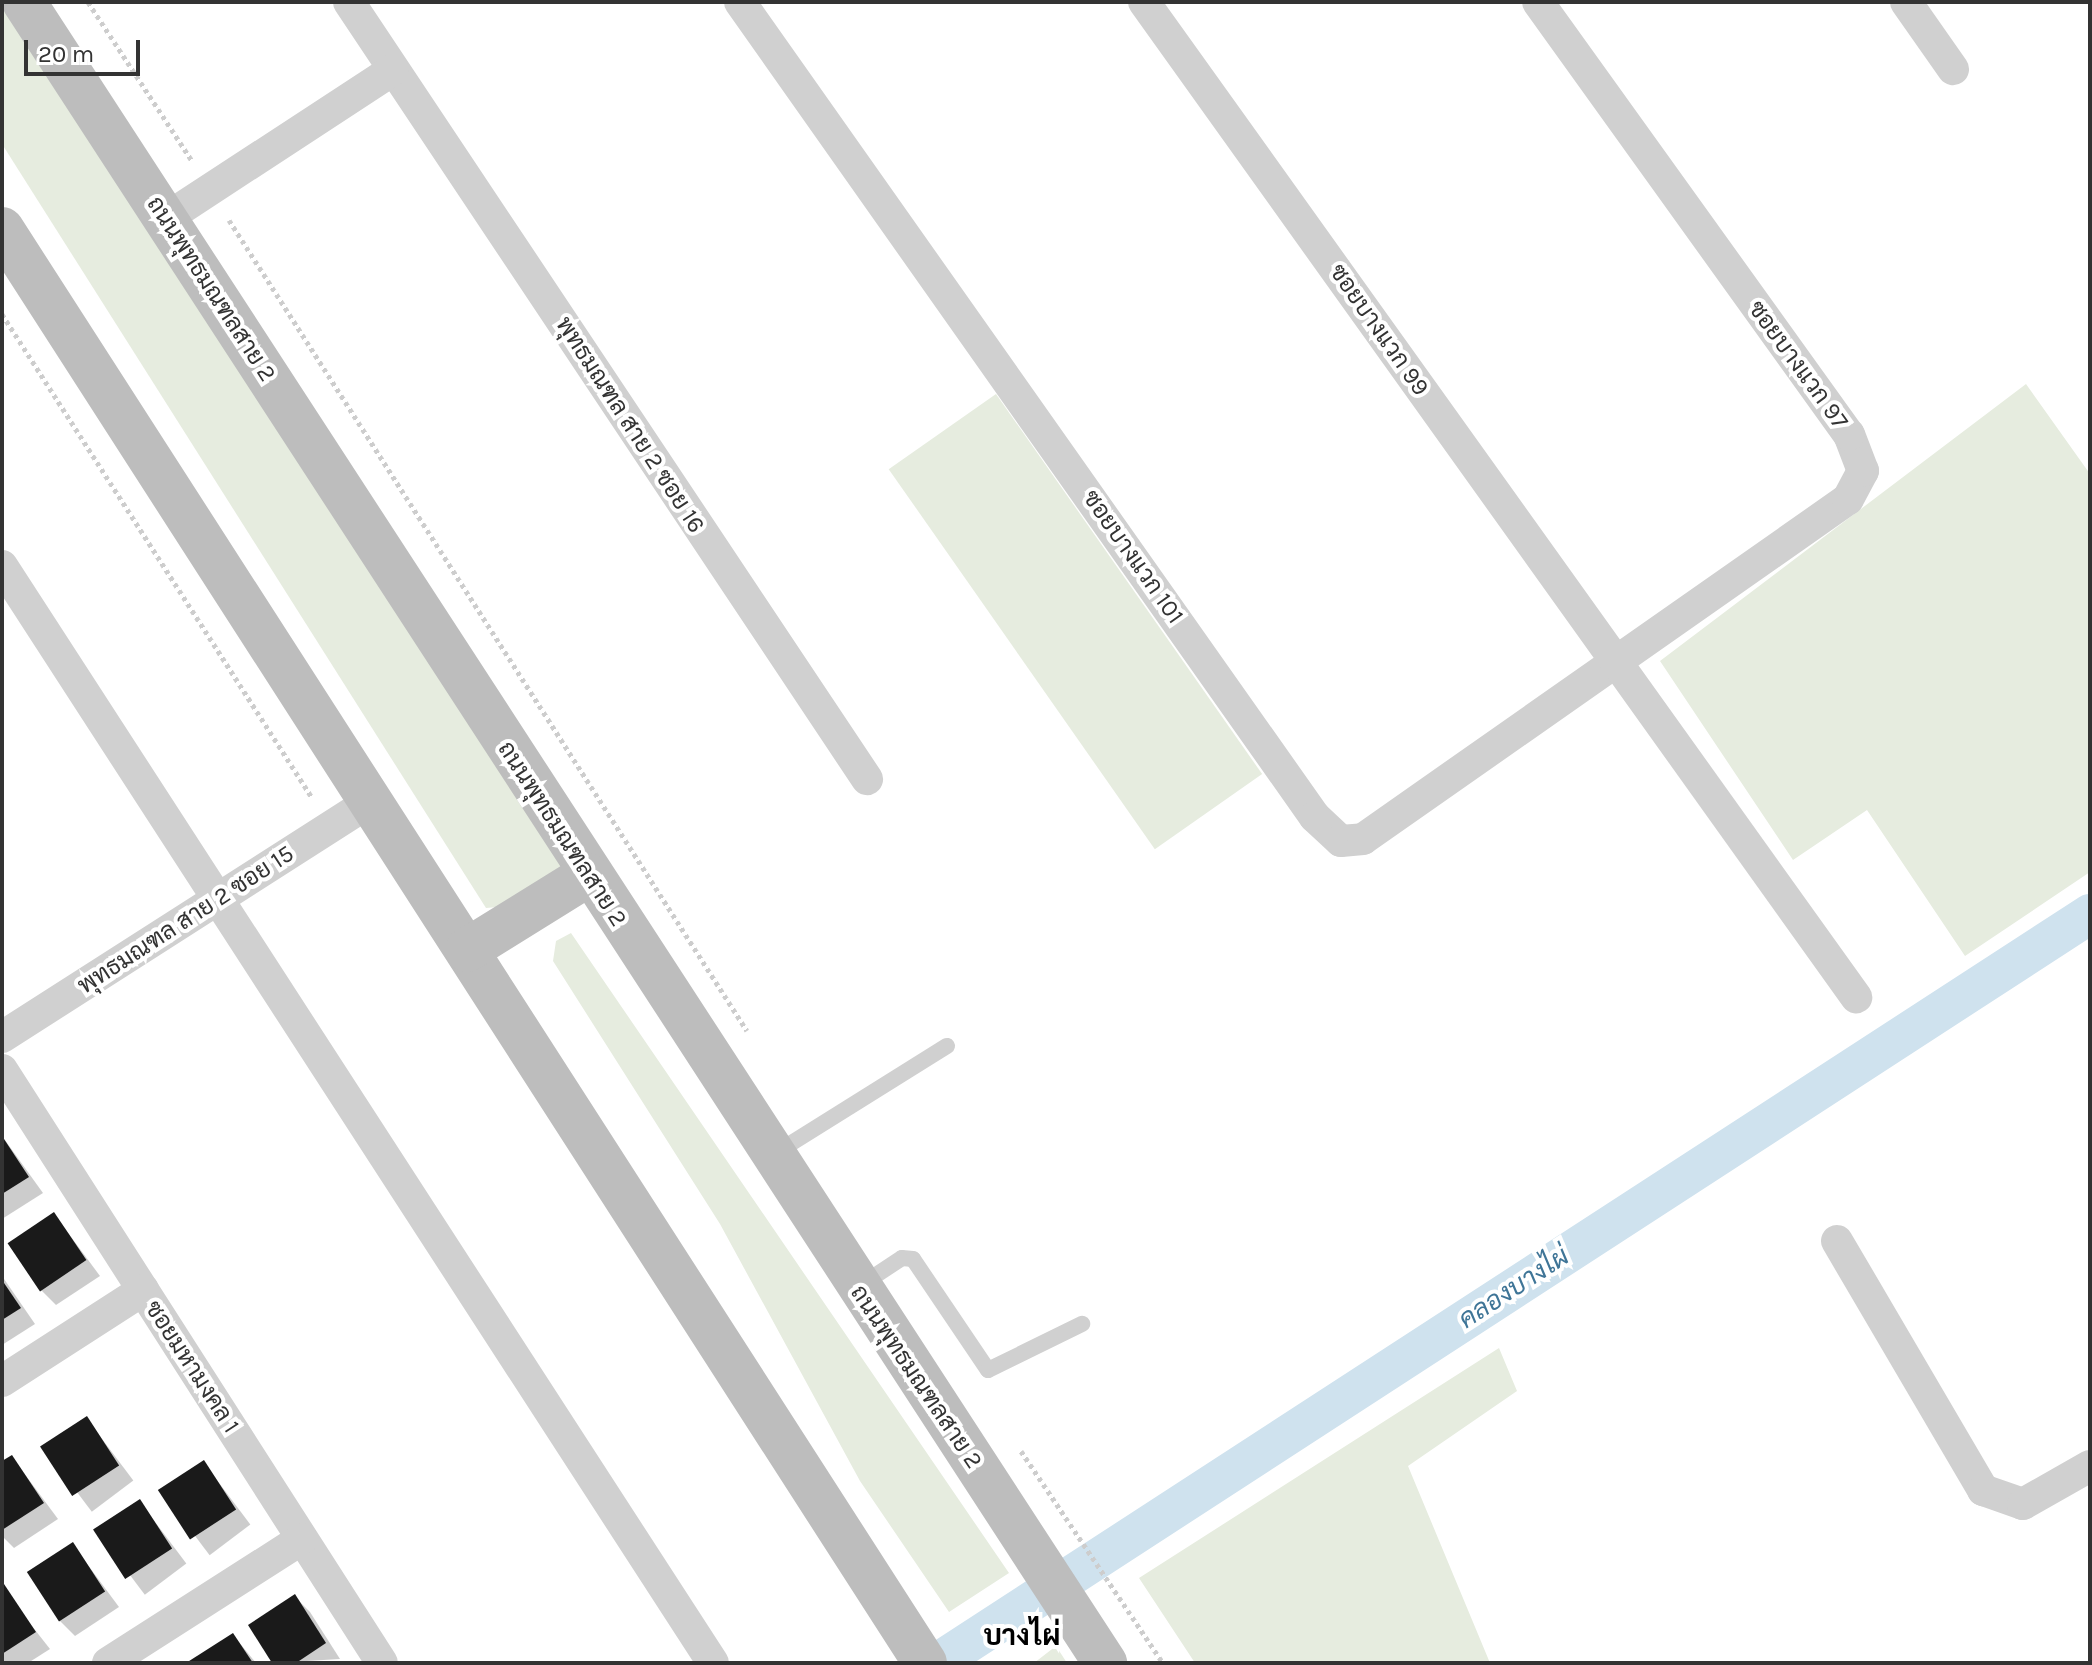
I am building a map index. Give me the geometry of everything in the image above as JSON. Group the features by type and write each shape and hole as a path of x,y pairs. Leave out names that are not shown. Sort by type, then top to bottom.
{"main road":[{"name":"ถนนพุทธมณฑลสาย 2","path":"24,2 769,1157 1105,1663"},
{"path":"2,229 925,1663"},
{"path":"467,950 588,875"}],"street":[{"name":"พุทธมณฑล สาย 2 ซอย 16","path":"349,2 867,779"},
{"name":"ซอยบางแวก 101","path":"740,2 1315,817 1341,841 1363,839 1609,660"},
{"name":"ซอยบางแวก 99","path":"1144,2 1609,660 1856,997"},
{"name":"ซอยบางแวก 97","path":"1538,2 1849,435 1863,471 1848,499 1609,660"},
{"path":"1906,2 1953,69"},
{"path":"165,219 393,70"},
{"path":"2,566 713,1663"},
{"name":"พุทธมณฑล สาย 2 ซอย 15","path":"2,1037 369,802"},
{"name":"ซอยมหามงคล 1","path":"2,1070 382,1663"},
{"path":"1837,1241 1983,1490 2023,1504 2090,1466"},
{"path":"2,1381 143,1290"},
{"path":"108,1663 302,1539"}],"lane":[{"path":"769,1157 947,1046"},
{"path":"857,1288 902,1258 913,1259 988,1370 1004,1369 1082,1324"}],"path":[{"path":"88,2 758,1047"},
{"path":"1013,1439 1163,1663"}],"shaded area":[{"path":"2,3 565,874 510,906 486,908 2,144"},
{"path":"2026,384 2090,474 2090,872 1965,956 1867,810 1793,860 1660,661"},
{"path":"996,394 1262,774 1155,849 889,469"},
{"path":"571,933 1009,1573 949,1612 860,1481 720,1224 553,961 556,941"},
{"path":"1499,1348 1517,1391 1408,1466 1490,1663 1195,1663 1139,1578"},
{"path":"1056,1646 1067,1663 1034,1663"}],"building":[{"path":"2,1136 29,1177 2,1194"},
{"path":"54,1212 86,1260 40,1291 8,1243"},
{"path":"2,1280 21,1308 2,1320"},
{"path":"87,1416 119,1465 72,1496 40,1446"},
{"path":"12,1455 44,1503 2,1530 2,1461"},
{"path":"204,1460 236,1509 190,1539 158,1490"},
{"path":"140,1499 172,1548 125,1579 93,1529"},
{"path":"73,1542 105,1591 59,1621 27,1572"},
{"path":"2,1585 36,1632 2,1654"},
{"path":"295,1594 326,1643 296,1663 272,1663 248,1625"},
{"path":"233,1633 253,1663 186,1663"}],"waterway":[{"name":"คลองบางไผ่","path":"937,1663 2090,914"}],"district":[{"name":"บางไผ่","path":"1022,1636"}]}
